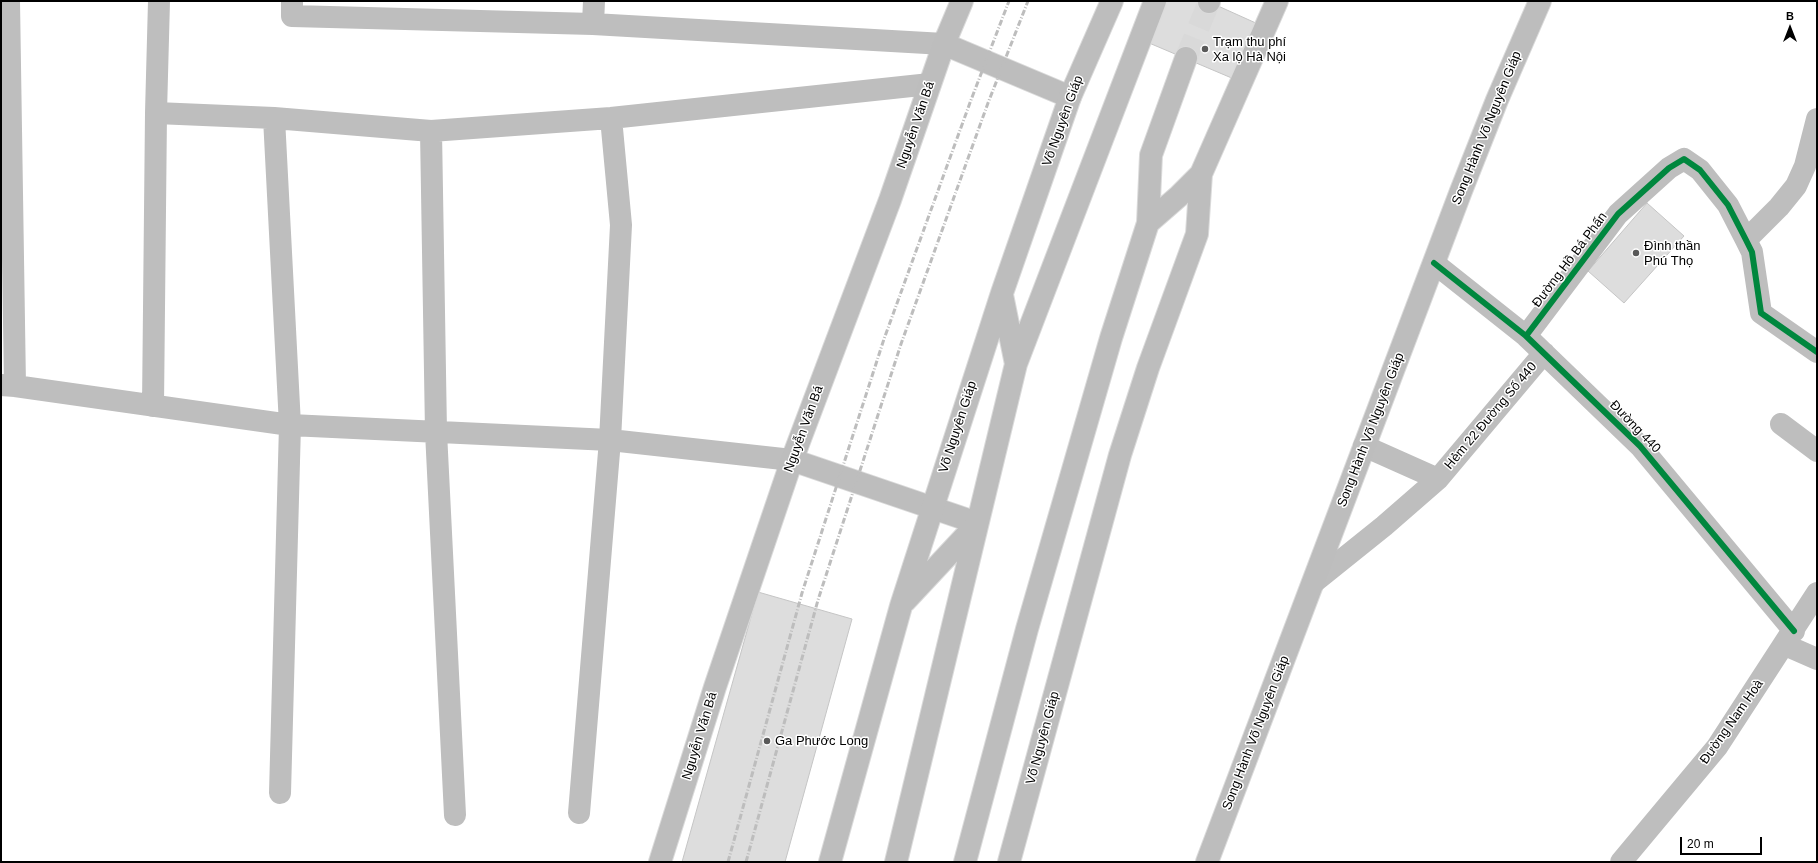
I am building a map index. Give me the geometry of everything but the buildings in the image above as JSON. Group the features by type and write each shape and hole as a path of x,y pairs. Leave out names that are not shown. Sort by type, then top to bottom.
{"main road":[{"name":"Nguyễn Văn Bá","path":"660,862 715,687 792,460 890,200 944,44 962,1"},
{"name":"Võ Nguyên Giáp","path":"830,862 900,606 1002,293 1070,97 1112,1"},
{"path":"896,862 1016,364 1155,1"},
{"name":"Võ Nguyên Giáp","path":"1009,862 1120,455 1148,368 1197,234 1201,174 1278,1"},
{"name":"Song Hành Võ Nguyên Giáp","path":"1208,862 1434,263 1497,100 1540,1"},
{"path":"944,44 1070,97"},
{"path":"965,862 1029,622 1111,338 1148,223 1151,155 1186,58"},
{"path":"1148,223 1179,196 1201,174"},
{"path":"1002,293 1016,364"},
{"path":"792,460 977,523"},
{"path":"900,606 977,523"}],"street":[{"path":"9,1 8,385 290,425 610,440 792,460"},
{"path":"153,406 156,113 159,1"},
{"path":"292,1 292,16 593,24 944,44"},
{"path":"593,24 594,1"},
{"path":"156,113 274,118 431,131 611,118 930,84"},
{"path":"274,118 290,425 280,793"},
{"path":"579,813 610,440 621,225 611,118"},
{"path":"1746,240 1779,207 1796,186 1805,166 1817,119"},
{"path":"431,131 436,432 455,815"},
{"name":"Đường Hồ Bá Phấn","path":"1526,336 1618,214 1669,168 1684,159 1700,170 1728,205 1746,240 1752,252 1761,313 1817,352"},
{"name":"Đường 440","path":"1434,263 1526,336 1640,446 1789,638"},
{"name":"Hẻm 22 Đường Số 440","path":"1313,583 1384,526 1438,479 1544,353"},
{"path":"1781,424 1817,451"},
{"name":"Hẻm 22 Đường Số 440","path":"1364,446 1438,479"},
{"name":"Đường Nam Hoà","path":"1621,862 1718,747 1817,593"},
{"path":"1789,638 1817,659"}],"tunnel":[{"path":"1186,58 1209,2"}],"railway":[{"path":"728,862 802,593 884,339 971,100 1009,1"},
{"path":"746,862 818,600 901,344 988,103 1028,1"}],"cycle path":[{"path":"1526,336 1618,214 1669,168 1684,159 1700,170 1728,205 1746,240 1752,252 1761,313 1817,352"},
{"path":"1434,263 1526,336 1640,446 1794,631"}],"place":[{"name":"Trạm thu phí Xa lộ Hà Nội","path":"1205,49"},
{"name":"Đình thần Phú Thọ","path":"1636,253"},
{"name":"Ga Phước Long","path":"767,741"}]}
